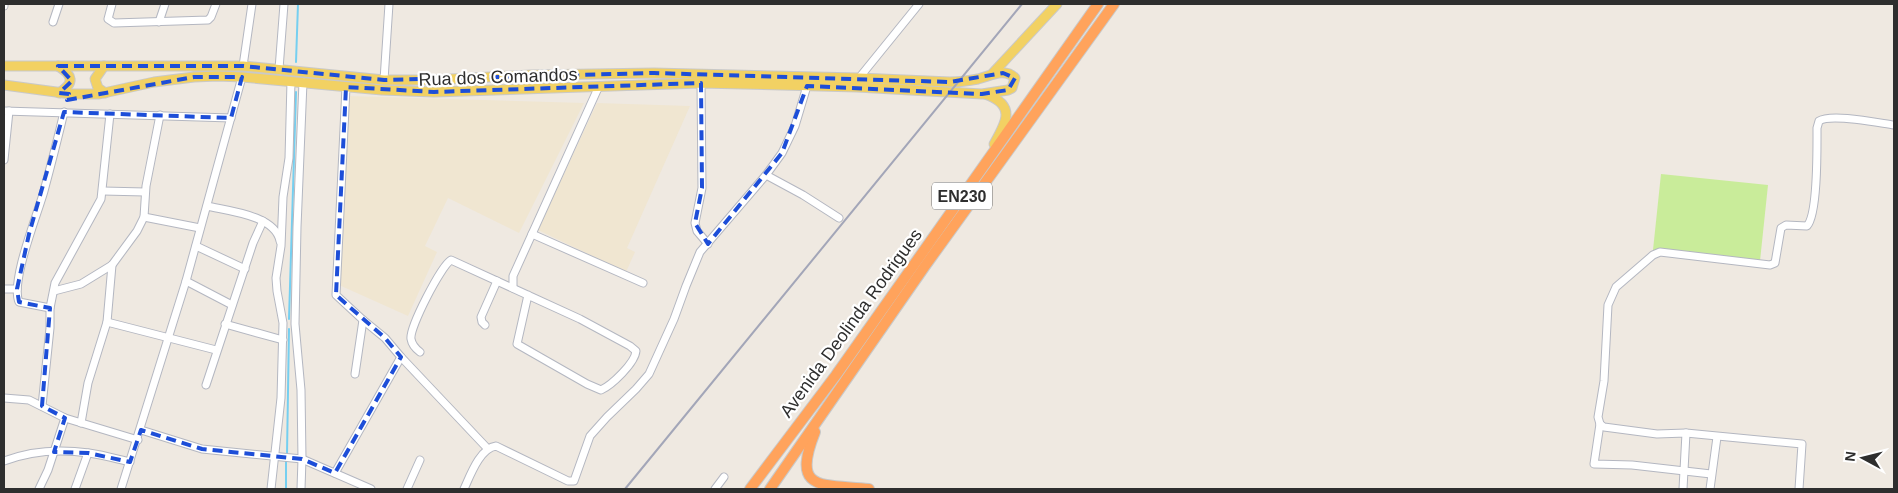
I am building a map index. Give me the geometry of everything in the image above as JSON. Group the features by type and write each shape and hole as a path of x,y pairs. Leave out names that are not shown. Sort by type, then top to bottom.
{"highway":[{"name":"Avenida Deolinda Rodrigues","path":"750,489 836,375 1098,4"},
{"name":"Avenida Deolinda Rodrigues","path":"770,489 925,266 1114,4"},
{"path":"822,415 808,451 806,467 811,479 819,484 869,489"}],"main road":[{"path":"992,74 1057,4"},
{"name":"Rua dos Comandos","path":"4,66 243,66 384,80 654,73 963,82 1003,73 1012,75 1015,78 1012,88 1008,90 982,94 701,83 434,92 382,90 242,77 194,77 154,82 105,93 70,94 4,85"},
{"path":"58,66 68,73 70,78 70,83 59,93"},
{"path":"104,66 95,79 98,88 105,93"},
{"path":"980,169 1006,124 1007,116 1005,109 1000,103 992,97 982,94"}],"street":[{"path":"53,22 59,4"},
{"path":"112,4 108,16 110,21 114,23 208,20 216,4"},
{"path":"159,22 165,4"},
{"path":"243,66 252,4"},
{"path":"279,69 284,4"},
{"path":"384,80 388,4"},
{"path":"860,78 919,4"},
{"path":"121,489 138,440 186,281 242,77"},
{"path":"291,81 289,158 283,197 281,246 276,291 289,323 301,383 301,489"},
{"path":"271,489 279,457 283,340 289,323 297,227 303,82"},
{"path":"701,83 702,188 695,223 698,231 708,244"},
{"path":"513,288 513,276 598,86"},
{"path":"464,489 487,448 496,446 568,481 574,481 590,436 649,374 674,319 696,262 708,244 766,175 790,138 807,86"},
{"path":"346,87 336,291 338,298 385,338 487,448"},
{"path":"4,160 6,111 231,118"},
{"path":"50,308 19,302 17,289 29,234 44,192 64,112"},
{"path":"42,406 50,328 50,308 59,274 95,214 103,191 110,114"},
{"path":"54,291 81,284 112,265 133,238 144,217 145,192 160,115"},
{"path":"1711,474 1632,465 1595,465 1600,424 1598,417 1604,381 1608,305 1613,292 1622,281 1653,255 1660,252 1770,265 1775,263 1781,228 1786,225 1807,226 1811,220 1815,190 1819,122 1824,119 1843,119 1894,125"},
{"path":"766,175 803,195 839,218"},
{"path":"103,191 145,192"},
{"path":"207,206 263,220 275,229 281,246"},
{"path":"144,217 200,228"},
{"path":"206,385 216,350 253,243 263,220"},
{"path":"532,234 643,282"},
{"path":"196,246 245,269"},
{"path":"420,352 412,344 410,338 412,327 448,261 456,262 500,282 580,319 630,346 636,351 635,357 611,385 601,390 517,344 528,295"},
{"path":"81,423 88,383 107,322 112,265"},
{"path":"485,325 481,317 500,282 513,276"},
{"path":"186,281 232,305"},
{"path":"4,288 17,289"},
{"path":"355,374 363,320"},
{"path":"107,322 216,350"},
{"path":"226,324 283,340"},
{"path":"335,473 401,357"},
{"path":"4,398 29,400 65,418 138,440"},
{"path":"39,489 65,418"},
{"path":"1600,424 1604,427 1642,433 1686,433 1802,444 1799,489"},
{"path":"141,430 202,449 302,459 371,489"},
{"path":"1683,489 1686,433"},
{"path":"1710,489 1716,437"},
{"path":"4,461 23,455 54,452 88,453 130,462"},
{"path":"75,489 88,453"},
{"path":"407,489 420,460"},
{"path":"715,489 724,477"}],"highlighted area":[{"path":"58,66 243,66 384,80 654,73 950,82 1003,73 1015,78 1008,90 982,94 807,86 782,153 708,244 695,223 702,188 701,83 434,92 346,87 336,295 385,338 401,357 335,473 302,459 202,449 141,430 130,462 88,453 54,452 65,418 42,406 50,308 19,302 17,289 29,234 64,112 231,118 242,77 194,77 67,100 69,94 59,93 72,81"}],"shaded area":[{"path":"347,96 584,103 519,233 448,198 425,246 437,252 408,316 339,285"},
{"path":"597,103 690,106 627,248 635,252 626,272 538,230"}],"green space":[{"path":"1661,174 1768,185 1760,261 1653,250"}],"waterway":[{"path":"296,62 298,4"},
{"path":"289,319 296,92"},
{"path":"287,454 289,329"},
{"path":"286,459 286,489"}],"railway":[{"path":"625,489 1022,4"}]}
